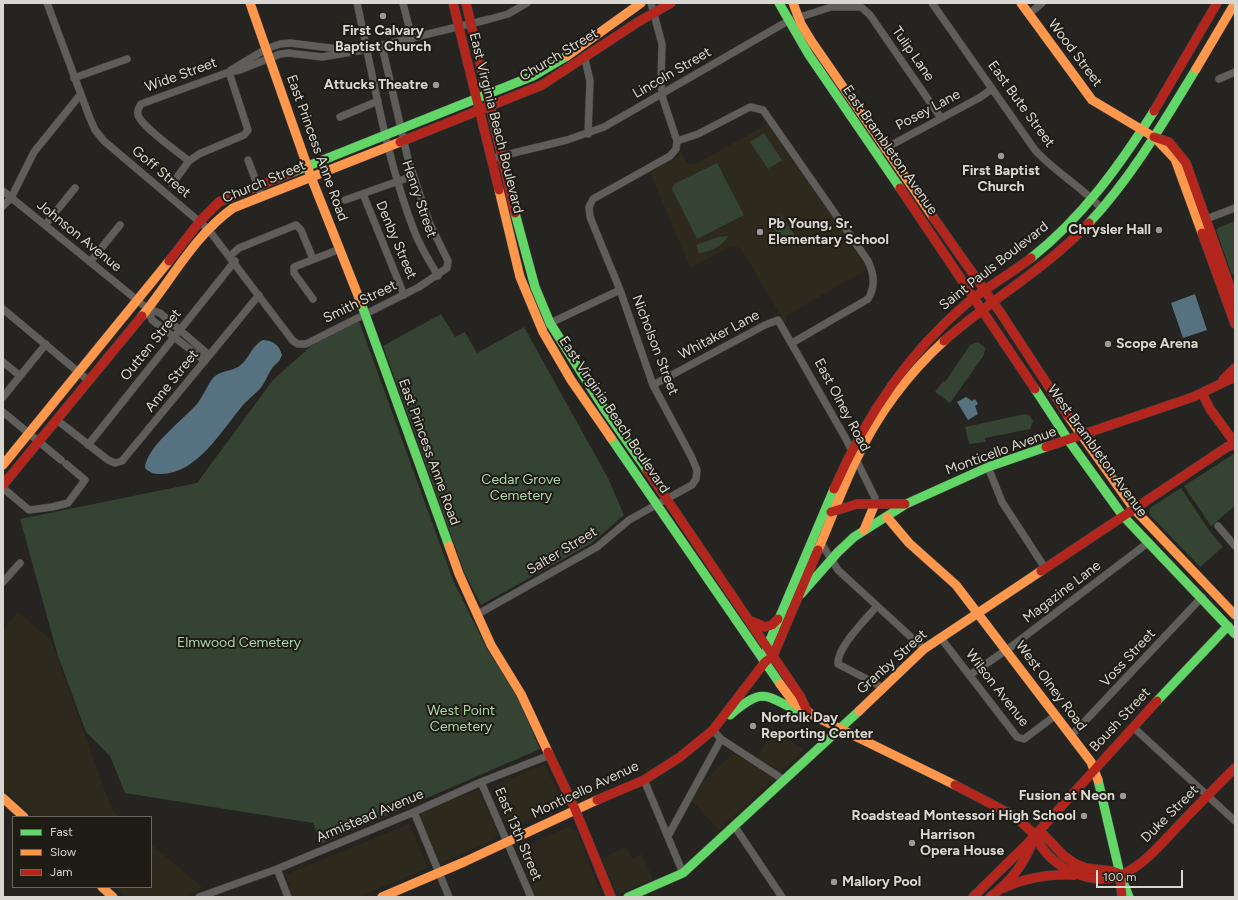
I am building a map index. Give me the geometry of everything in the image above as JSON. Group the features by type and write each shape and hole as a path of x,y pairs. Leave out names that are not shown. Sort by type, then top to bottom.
{"main road":[{"name":"East Princess Anne Road","path":"250,3 311,178 365,314 459,574 493,650 521,694 575,809 611,897"},
{"name":"East Virginia Beach Boulevard","path":"453,3 520,277 541,328 570,380 765,662 794,703 839,729 1001,808 1016,817 1035,835"},
{"name":"East Virginia Beach Boulevard","path":"466,3 507,178 535,286 550,323 604,410 667,498 800,696 807,711"},
{"name":"Church Street","path":"3,465 80,372 200,221 219,202 258,185 533,76 569,55 641,3"},
{"name":"Church Street","path":"3,487 148,308 208,229 224,214 233,208 480,111 542,85 585,59 652,8 671,3"},
{"name":"East Brambleton Avenue","path":"779,3 809,56 983,310"},
{"path":"786,3 799,18"},
{"name":"East Brambleton Avenue","path":"793,3 799,18 815,46 993,303"},
{"name":"Wood Street","path":"1021,3 1089,96 1104,108 1154,137 1177,162 1202,220"},
{"name":"Saint Pauls Boulevard","path":"824,516 851,450 873,412 915,352 942,326 975,298 1047,245 1091,198 1143,130 1217,3"},
{"name":"Saint Pauls Boulevard","path":"835,510 856,460 882,415 912,375 939,345 1049,261 1102,209 1130,174 1235,3"},
{"path":"497,180 507,178"},
{"path":"1202,220 1235,301"},
{"path":"1202,220 1235,324"},
{"name":"West Brambleton Avenue","path":"993,303 1081,436 1134,509 1235,615"},
{"name":"West Brambleton Avenue","path":"983,310 1069,441 1124,516 1202,598 1233,623 1235,634"},
{"name":"Monticello Avenue","path":"1219,384 1235,368"},
{"name":"Monticello Avenue","path":"801,594 838,552 864,530 906,504 988,467 1069,441 1202,393 1235,377"},
{"path":"1202,393 1210,409 1235,443"},
{"path":"596,416 604,410"},
{"name":"Granby Street","path":"628,897 683,873 735,827 924,649 940,637 1235,443"},
{"name":"Monticello Avenue","path":"765,662 767,647 824,516 835,510 854,504 874,506 906,504"},
{"path":"864,530 874,506"},
{"name":"Monticello Avenue","path":"382,897 507,842 575,809 644,780 680,757 716,726 765,662 773,656 801,594 835,510"},
{"path":"887,517 909,544 951,580 977,613"},
{"name":"West Olney Road","path":"977,613 1091,762 1120,874 1122,897"},
{"path":"748,619 763,628 770,626 781,616"},
{"name":"Boush Street","path":"973,897 1035,835 1133,727 1233,623"},
{"path":"716,726 754,696 769,697 794,710 816,717"},
{"name":"Duke Street","path":"990,897 1019,880 1040,874 1112,878 1131,870 1142,862 1235,768"},
{"path":"3,798 23,816"},
{"path":"1035,835 1044,836 1064,856 1076,864 1089,869 1111,869 1120,874"},
{"path":"1035,835 1038,845 1052,860 1064,868 1084,876"},
{"path":"1004,888 1026,857 1035,835"},
{"name":"West Olney Road","path":"1120,874 1126,886 1129,897"},
{"path":"103,888 113,897"}],"street":[{"name":"Goff Street","path":"47,3 80,95 95,130 104,141 208,229 294,341"},
{"name":"Henry Street","path":"357,3 388,147 397,181 415,234 438,276 448,268 448,261 429,222 413,176 403,141 382,46"},
{"path":"403,3 412,39"},
{"name":"East Bute Street","path":"932,3 1040,156 1091,198 1102,209"},
{"path":"1029,14 1042,3"},
{"name":"Wide Street","path":"189,161 143,123 138,115 138,108 141,104 229,72 240,70 268,58 289,53 322,57 382,46 458,28 508,14 524,4"},
{"name":"Lincoln Street","path":"492,159 588,134 604,127 788,21 831,7 861,7"},
{"name":"Tulip Lane","path":"861,7 870,15 941,118"},
{"path":"652,8 662,44 662,94 677,141 698,134 750,107 763,110 868,261 874,279 873,289 868,299 792,344"},
{"name":"Wide Street","path":"229,72 266,49 290,43 358,51"},
{"path":"569,55 576,65"},
{"path":"74,78 127,59"},
{"path":"585,59 590,80 588,134"},
{"path":"172,184 189,161 216,146 244,135 248,130 229,72"},
{"path":"1219,79 1235,72"},
{"name":"Posey Lane","path":"876,153 979,98 992,89"},
{"path":"3,206 10,198 34,152 80,95"},
{"path":"340,117 378,101"},
{"name":"Nicholson Street","path":"677,141 674,153 593,199 589,207 590,217 620,290 653,385 691,456 697,470 696,479"},
{"path":"248,160 262,197"},
{"path":"345,200 413,176"},
{"path":"45,225 76,188"},
{"name":"Johnson Avenue","path":"3,191 148,308"},
{"name":"Denby Street","path":"363,194 404,295"},
{"path":"1202,220 1235,208"},
{"path":"90,262 120,225"},
{"name":"Outten Street","path":"88,445 180,330 239,248 296,225 301,230 313,259"},
{"path":"314,299 293,270 296,265 340,249"},
{"name":"Smith Street","path":"294,341 298,344 306,344 404,295 438,276"},
{"path":"541,328 620,290"},
{"name":"Anne Street","path":"57,420 97,453 115,463 122,461 259,295"},
{"path":"148,308 160,313 180,330 207,358"},
{"path":"148,308 152,320 174,337 207,358"},
{"path":"3,309 89,381"},
{"name":"East Olney Road","path":"778,320 851,450 875,498 874,506"},
{"name":"Whitaker Lane","path":"653,385 765,324 778,320"},
{"path":"3,397 46,344"},
{"path":"3,362 20,376"},
{"path":"3,412 85,480 68,503 33,510 26,508 3,487"},
{"path":"988,467 1002,502 1045,568"},
{"name":"Salter Street","path":"478,614 597,547 629,520 692,485 696,479"},
{"path":"1218,526 1235,546"},
{"name":"Magazine Lane","path":"970,675 1006,650 1149,542"},
{"path":"821,543 838,570 924,649"},
{"path":"3,582 20,563"},
{"name":"Voss Street","path":"1071,736 1202,598"},
{"path":"877,606 850,637 838,659 838,664 882,688"},
{"name":"Wilson Avenue","path":"940,637 1014,735 1021,739 1027,738 1056,715"},
{"path":"716,726 721,739 784,780"},
{"path":"1133,727 1235,821"},
{"path":"668,836 721,739"},
{"name":"Armistead Avenue","path":"199,897 207,896 276,869 414,812 481,782 550,756"},
{"path":"644,780 683,873"},
{"name":"East 13th Street","path":"481,782 531,897"},
{"path":"414,812 449,897"},
{"path":"735,827 782,897"},
{"path":"276,869 288,897"}],"shaded area":[{"path":"768,124 868,269 787,315 787,327 741,248 732,246 690,268 650,172 676,157 681,152 686,162 693,165"},
{"path":"18,612 51,640 112,810 119,816 33,816 3,789 3,629"},
{"path":"772,732 805,749 719,830 692,801 703,782 733,753 753,764"},
{"path":"545,764 560,796 560,804 556,808 514,826 506,826 495,797 495,788 499,783"},
{"path":"479,790 498,834 495,839 443,862 437,859 418,815"},
{"path":"409,824 428,868 358,897 294,897 285,875"},
{"path":"568,827 577,831 602,897 537,897 517,850"},
{"path":"152,845 203,888 187,897 125,897 115,888 152,888"},
{"path":"627,847 632,859 642,854 653,879 618,894 601,858"}],"green space":[{"path":"764,133 782,160 768,169 750,142"},
{"path":"717,163 744,215 697,239 672,189 674,184"},
{"path":"781,215 796,237 785,244 770,223"},
{"path":"1235,221 1235,274 1232,275 1216,230"},
{"path":"728,236 716,248 699,253 696,245 718,237"},
{"name":"Cedar Grove Cemetery","path":"441,314 455,337 465,332 477,353 524,327 608,478 624,515 592,543 481,605 465,574 383,346"},
{"name":"Elmwood Cemetery","path":"359,321 453,580 487,649 515,691 540,749 321,844 313,823 125,793 110,756 86,732 58,656 20,519 197,483 273,380 311,346"},
{"path":"978,342 985,348 984,355 950,403 935,392 943,381 945,382 970,345"},
{"path":"1025,414 1030,416 1033,421 1030,429 985,438 986,442 969,444 965,427"},
{"path":"1235,453 1235,506 1211,526 1184,486"},
{"path":"1181,488 1208,529 1223,547 1200,567 1149,514 1150,508"}],"water":[{"path":"1195,294 1207,330 1183,338 1171,303"},
{"path":"263,340 270,341 278,346 282,355 280,359 262,386 243,405 208,449 186,467 174,472 156,474 147,470 145,468 147,460 152,451 166,434 197,404 213,378 218,374 238,367 242,364 255,346"},
{"path":"966,397 972,401 975,399 978,404 975,406 978,414 968,420 957,402"}],"traffic: fast":[{"path":"779,3 809,55 900,188"},
{"path":"293,172 533,76 567,56"},
{"path":"1089,223 1105,205 1133,168 1196,69"},
{"path":"1031,258 1067,226 1099,190 1128,151 1154,111"},
{"path":"515,213 535,287 550,323 605,410 647,470"},
{"path":"361,303 449,546"},
{"path":"1035,389 1069,441 1123,516 1235,634"},
{"path":"611,438 780,684"},
{"path":"801,594 838,552 854,537 906,504 988,467 1046,447"},
{"path":"765,662 767,647 834,489"},
{"path":"1157,701 1228,626"},
{"path":"730,715 750,700 764,696 779,701 800,712"},
{"path":"628,897 683,873 859,711"},
{"path":"1098,780 1120,874 1129,897"}],"traffic: slow":[{"path":"250,3 311,177 361,303"},
{"path":"567,56 641,3"},
{"path":"793,3 801,24 812,42 933,217"},
{"path":"1021,3 1092,100 1154,137 1175,159 1202,233"},
{"path":"1196,69 1235,3"},
{"path":"142,316 195,245 219,219 233,208 400,142"},
{"path":"499,190 520,277 543,332 571,380 611,438"},
{"path":"3,465 169,261"},
{"path":"818,550 851,471 874,427 894,396 918,367 944,341"},
{"path":"1068,416 1134,509 1235,615"},
{"path":"864,530 874,506"},
{"path":"887,517 909,543 956,585 1091,762 1098,780"},
{"path":"449,546 459,574 491,645 521,694 548,752"},
{"path":"859,711 924,649 1041,571"},
{"path":"780,684 794,703 816,717 955,785"},
{"path":"3,798 23,816"},
{"path":"382,897 464,862 597,800"},
{"path":"103,888 113,897"}],"traffic: jam":[{"path":"453,3 499,190"},
{"path":"466,3 515,213"},
{"path":"400,142 542,85 638,22 671,3"},
{"path":"1154,111 1217,3"},
{"path":"1154,137 1169,142 1186,163 1235,301"},
{"path":"169,261 200,221 219,202 293,172"},
{"path":"900,188 1035,389"},
{"path":"933,217 1000,312 1068,416"},
{"path":"944,341 980,311 1055,255 1089,223"},
{"path":"1202,233 1235,324"},
{"path":"834,489 859,437 874,412 906,366 945,323 966,304 1031,258"},
{"path":"3,485 142,316"},
{"path":"1223,380 1235,368"},
{"path":"1046,447 1193,397 1235,377"},
{"path":"1202,393 1210,409 1235,443"},
{"path":"1041,571 1227,447 1235,444"},
{"path":"647,470 800,696 807,711"},
{"path":"831,512 857,504 905,504"},
{"path":"597,800 644,780 680,757 713,730 765,662 773,656 818,550"},
{"path":"751,621 765,627 772,625 778,619"},
{"path":"973,897 1029,842 1157,701"},
{"path":"548,752 575,809 611,897"},
{"path":"1035,835 1049,856 1070,871 1095,879 1106,879 1122,875 1132,870 1150,855 1235,768"},
{"path":"955,785 1016,817 1035,835"},
{"path":"1035,835 1044,835 1063,855 1074,863 1086,868 1112,871 1120,874"},
{"path":"990,897 1011,878 1022,864 1034,838"},
{"path":"1004,888 1021,881 1038,877 1074,875"},
{"path":"1120,877 1122,897"}],"place":[{"name":"First Calvary Baptist Church","path":"383,16"},
{"name":"Attucks Theatre","path":"436,85"},
{"name":"First Baptist Church","path":"1001,156"},
{"name":"Chrysler Hall","path":"1159,230"},
{"name":"Pb Young, Sr. Elementary School","path":"760,232"},
{"name":"Scope Arena","path":"1108,344"},
{"name":"Norfolk Day Reporting Center","path":"753,726"},
{"name":"Fusion at Neon","path":"1123,796"},
{"name":"Roadstead Montessori High School","path":"1084,816"},
{"name":"Harrison Opera House","path":"912,843"},
{"name":"Mallory Pool","path":"834,882"}],"park label":[{"name":"West Point Cemetery","path":"461,720"}]}
